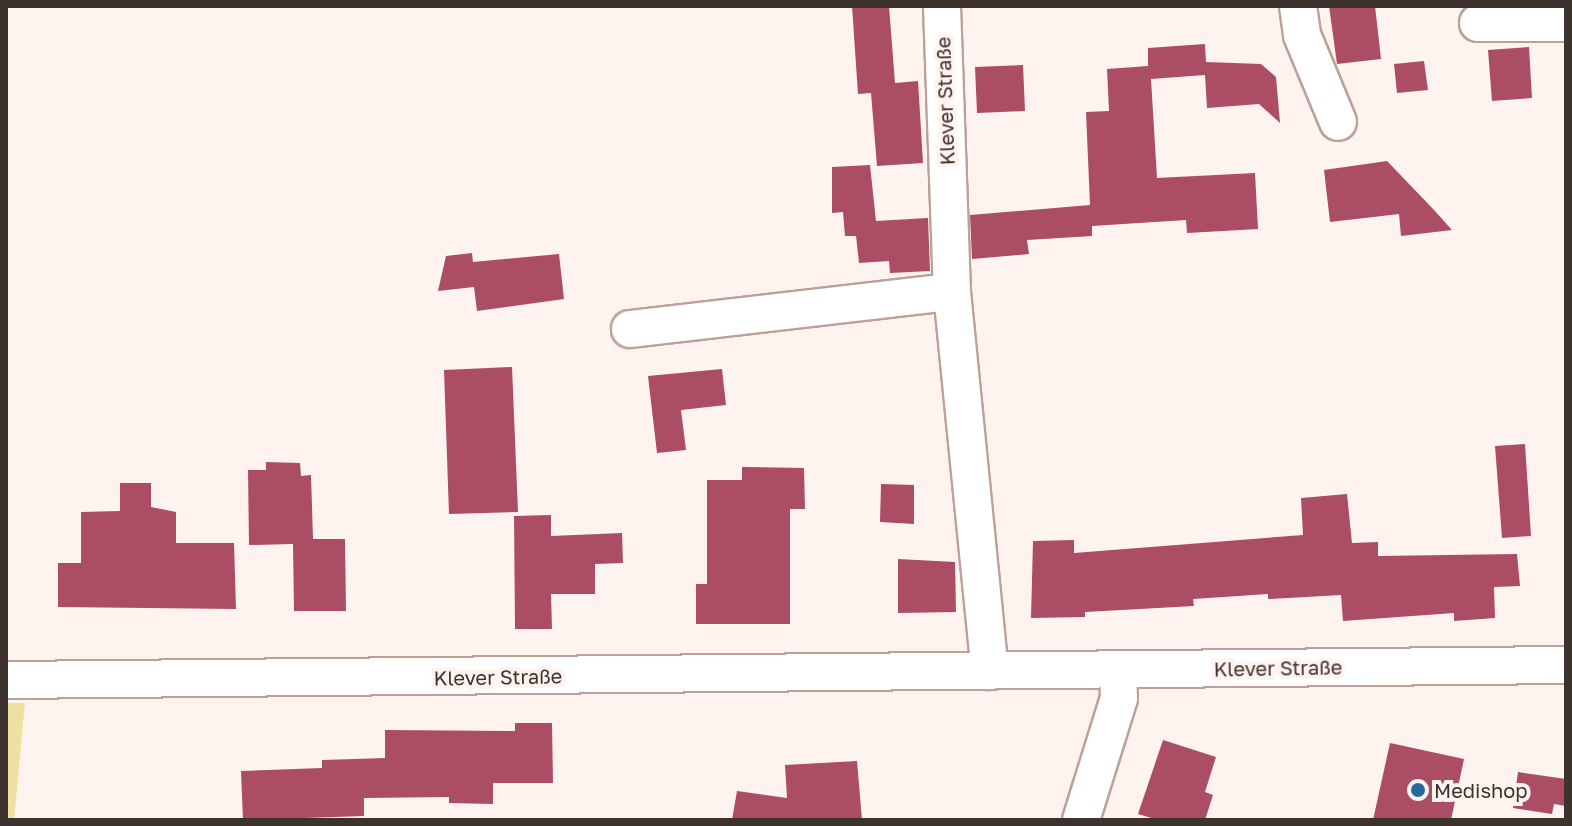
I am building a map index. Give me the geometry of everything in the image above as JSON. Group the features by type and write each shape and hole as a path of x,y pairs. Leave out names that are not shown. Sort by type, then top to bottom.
{"street":[{"name":"Klever Straße","path":"942,6 952,292 990,671"},
{"path":"1298,6 1302,35 1338,122"},
{"path":"1478,23 1566,23"},
{"path":"630,329 952,292"},
{"name":"Klever Straße","path":"6,680 1566,665"},
{"path":"1081,820 1119,698 1118,670"}],"shaded area":[{"path":"6,703 25,703 14,820 6,820"}],"building":[{"path":"852,6 889,6 895,83 918,81 923,163 877,166 871,93 858,94"},
{"path":"1329,6 1375,6 1381,59 1337,64"},
{"path":"1205,44 1206,62 1261,64 1276,77 1280,123 1259,104 1207,108 1205,75 1151,79 1157,178 1255,173 1258,229 1187,233 1186,220 1092,226 1092,236 1027,240 1029,254 972,259 970,215 1090,205 1086,112 1109,111 1107,69 1148,66 1148,48"},
{"path":"1529,47 1532,98 1492,101 1488,50"},
{"path":"1424,61 1428,90 1397,93 1394,64"},
{"path":"1023,65 1025,111 977,113 975,67"},
{"path":"1387,161 1452,230 1401,236 1399,214 1330,222 1324,170"},
{"path":"870,165 876,221 928,218 930,271 890,273 889,261 859,263 856,236 845,236 843,212 832,213 832,167"},
{"path":"472,253 473,262 559,254 564,299 477,311 474,287 438,291 446,256"},
{"path":"512,367 518,512 449,514 444,370"},
{"path":"722,369 726,405 681,410 686,450 657,453 648,376"},
{"path":"1525,444 1531,536 1502,538 1495,446"},
{"path":"266,462 300,463 301,476 311,475 313,539 345,539 346,611 294,611 293,544 249,545 248,470 266,470"},
{"path":"742,467 804,468 805,509 790,509 790,624 696,624 696,584 707,584 707,480 742,480"},
{"path":"120,483 151,483 151,507 176,512 176,543 234,543 236,609 58,607 58,563 81,563 81,512 120,511"},
{"path":"881,484 914,485 914,524 880,522"},
{"path":"1347,494 1352,543 1378,542 1378,556 1517,554 1520,586 1494,587 1495,618 1454,621 1454,613 1343,621 1341,595 1268,599 1268,594 1193,599 1194,606 1085,612 1085,617 1031,618 1033,541 1074,540 1074,553 1303,535 1301,498"},
{"path":"551,515 551,536 622,533 623,563 595,564 595,594 551,594 552,629 515,629 514,516"},
{"path":"898,559 955,562 956,612 898,613"},
{"path":"515,723 552,723 553,783 493,783 493,804 449,803 449,797 364,798 364,816 243,820 241,771 322,768 322,760 385,758 385,730 515,731"},
{"path":"1163,740 1216,757 1205,792 1213,795 1205,820 1158,820 1138,814"},
{"name":"Medishop","path":"1390,743 1464,759 1451,820 1373,820"},
{"path":"857,761 862,820 732,820 737,791 787,798 785,765"},
{"path":"1518,772 1566,779 1566,806 1554,804 1552,814 1513,808"}],"place":[{"name":"Medishop","path":"1418,790"}]}
